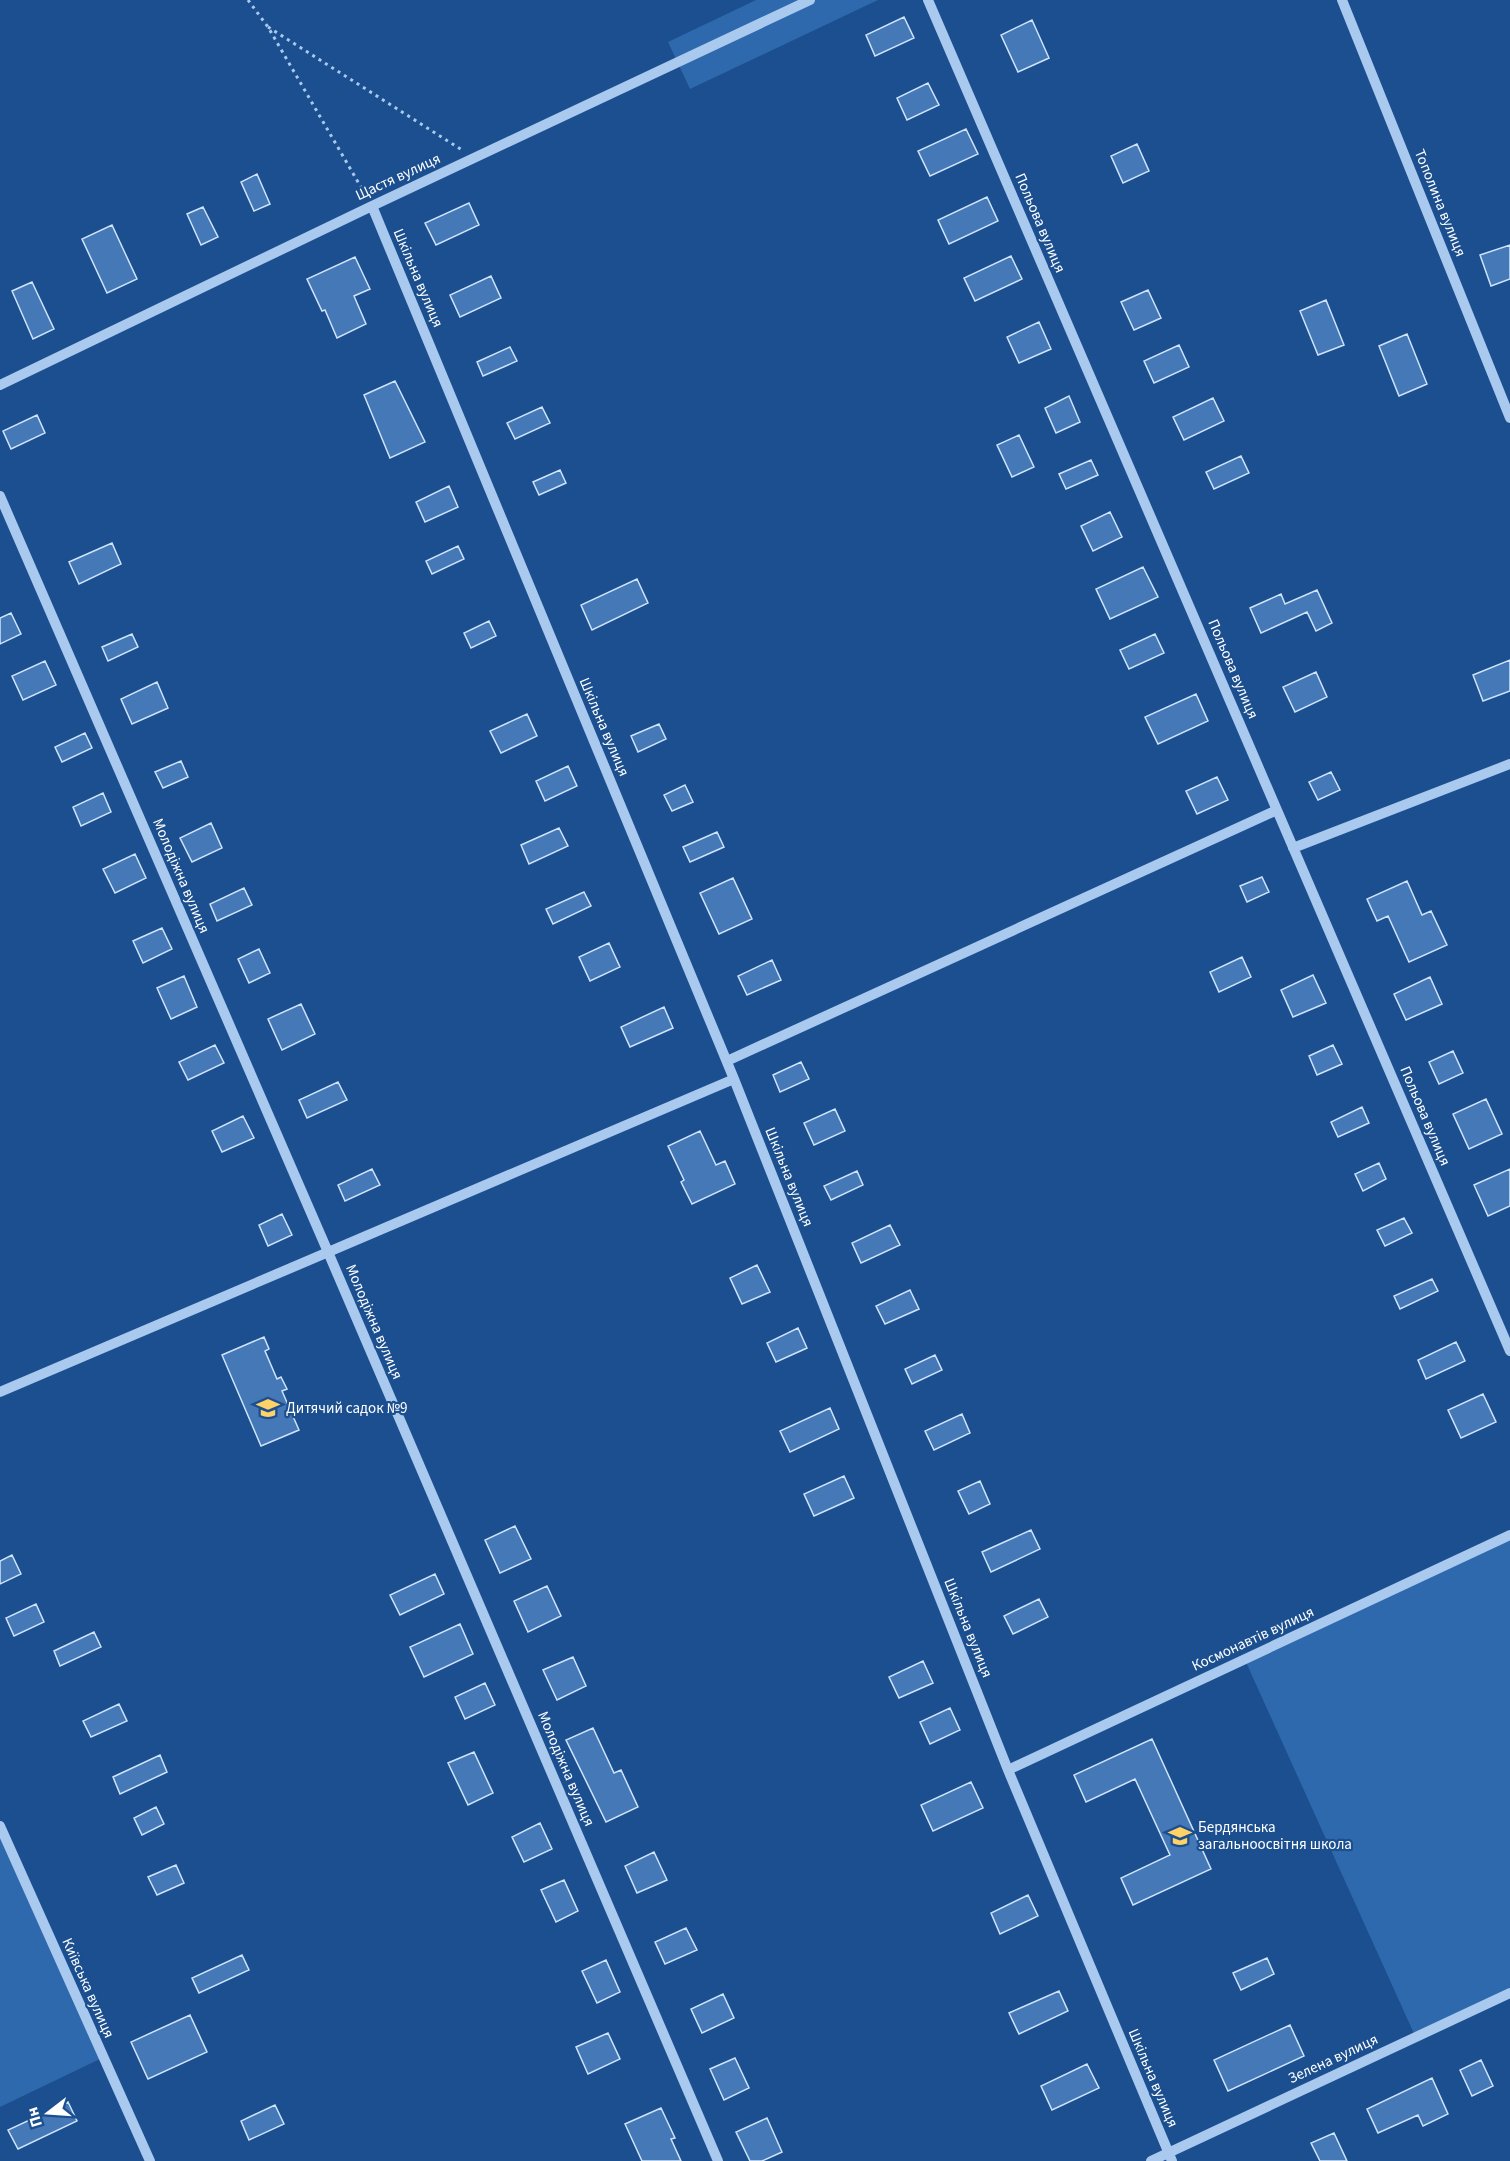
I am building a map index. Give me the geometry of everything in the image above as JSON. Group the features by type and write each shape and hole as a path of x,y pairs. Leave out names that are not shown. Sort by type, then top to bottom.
{"street":[{"name":"Щастя вулиця","path":"0,385 372,206 810,0"},
{"name":"Польова вулиця","path":"928,0 1510,1351"},
{"name":"Тополина вулиця","path":"1342,0 1510,418"},
{"name":"Шкільна вулиця","path":"372,206 727,1061 1008,1770 1170,2157"},
{"name":"Молодіжна вулиця","path":"0,496 328,1252 718,2161"},
{"path":"1293,848 1510,764"},
{"path":"727,1061 1277,810"},
{"path":"0,1392 734,1079"},
{"name":"Космонавтів вулиця","path":"1008,1770 1510,1535"},
{"name":"Київська вулиця","path":"0,1826 150,2161"},
{"name":"Зелена вулиця","path":"1151,2161 1170,2157 1510,1993"}],"path":[{"path":"248,0 268,27 372,206"},
{"path":"268,27 474,158"}],"shaded area":[{"path":"756,0 878,0 690,89 668,42"},
{"path":"1510,1535 1510,1994 1416,2038 1245,1660"},
{"path":"0,1826 102,2058 0,2107"}],"building":[{"path":"904,17 914,38 875,56 866,35"},
{"path":"1032,20 1049,58 1018,72 1001,35"},
{"path":"928,83 939,105 907,120 897,98"},
{"path":"966,129 978,154 930,176 918,151"},
{"path":"1137,144 1149,171 1123,183 1111,156"},
{"path":"257,174 270,204 254,211 241,182"},
{"path":"987,197 998,221 949,244 938,220"},
{"path":"469,203 479,225 436,245 425,223"},
{"path":"203,207 218,237 201,245 187,214"},
{"path":"112,225 137,279 107,293 82,239"},
{"path":"1510,245 1510,279 1491,286 1480,255"},
{"path":"1011,256 1022,279 975,301 964,278"},
{"path":"355,257 370,289 354,296 366,324 337,338 325,310 322,311 307,279"},
{"path":"491,276 501,298 460,317 450,295"},
{"path":"32,282 54,329 33,339 12,291"},
{"path":"1148,290 1161,318 1134,330 1121,302"},
{"path":"1326,300 1344,345 1318,355 1300,311"},
{"path":"1039,322 1051,349 1019,363 1007,337"},
{"path":"1407,334 1427,384 1399,396 1379,346"},
{"path":"1179,345 1189,367 1154,383 1144,361"},
{"path":"510,347 517,361 483,376 477,362"},
{"path":"395,381 425,442 390,458 364,395"},
{"path":"1069,396 1080,422 1056,433 1045,408"},
{"path":"1213,398 1224,421 1184,440 1173,417"},
{"path":"542,407 550,423 515,439 507,423"},
{"path":"37,415 45,433 11,449 3,431"},
{"path":"1019,435 1034,467 1012,477 997,445"},
{"path":"1241,456 1249,473 1214,489 1206,472"},
{"path":"1091,460 1098,475 1066,489 1059,474"},
{"path":"560,470 566,483 539,495 533,482"},
{"path":"449,486 458,507 425,522 416,502"},
{"path":"1110,512 1122,537 1093,551 1081,526"},
{"path":"112,543 121,564 79,584 69,562"},
{"path":"458,546 464,559 432,574 426,561"},
{"path":"1143,567 1158,597 1110,619 1096,589"},
{"path":"637,579 648,603 592,630 581,605"},
{"path":"1317,590 1332,623 1316,631 1307,612 1261,633 1250,608 1281,594 1285,604"},
{"path":"11,613 21,634 0,644 0,618"},
{"path":"489,621 496,636 471,648 464,633"},
{"path":"132,634 138,647 108,661 102,647"},
{"path":"1155,634 1164,653 1129,669 1120,650"},
{"path":"1510,660 1510,691 1483,701 1473,675"},
{"path":"45,661 56,685 23,700 12,676"},
{"path":"1316,672 1327,697 1295,712 1283,687"},
{"path":"157,682 168,708 132,724 121,699"},
{"path":"1196,694 1208,721 1158,744 1145,717"},
{"path":"527,714 537,736 501,753 490,731"},
{"path":"659,724 666,739 638,752 631,736"},
{"path":"85,733 92,748 62,762 55,747"},
{"path":"181,761 188,777 163,788 155,772"},
{"path":"568,766 577,786 545,801 536,781"},
{"path":"1331,772 1340,790 1318,800 1309,782"},
{"path":"1217,777 1228,800 1197,814 1186,791"},
{"path":"685,785 693,802 672,811 664,795"},
{"path":"103,793 111,812 81,826 73,807"},
{"path":"211,823 222,848 192,862 180,838"},
{"path":"559,828 568,846 529,864 521,845"},
{"path":"717,832 724,847 690,862 683,847"},
{"path":"135,854 146,878 115,893 103,869"},
{"path":"1262,877 1269,892 1247,902 1240,886"},
{"path":"733,878 752,919 719,934 700,893"},
{"path":"1407,881 1422,915 1431,911 1447,945 1409,962 1388,916 1377,921 1367,899"},
{"path":"244,888 252,905 217,921 210,904"},
{"path":"584,892 591,906 553,924 546,909"},
{"path":"162,928 172,949 143,963 133,941"},
{"path":"609,943 620,967 590,981 579,957"},
{"path":"259,949 270,973 249,983 238,959"},
{"path":"1242,957 1251,977 1219,992 1210,972"},
{"path":"772,960 781,980 747,995 738,976"},
{"path":"1313,975 1326,1003 1293,1017 1281,990"},
{"path":"184,976 197,1007 171,1019 157,988"},
{"path":"1430,977 1442,1004 1406,1020 1394,994"},
{"path":"301,1004 315,1034 282,1050 268,1019"},
{"path":"664,1007 673,1028 630,1047 621,1027"},
{"path":"215,1045 224,1063 188,1080 179,1062"},
{"path":"1333,1045 1342,1064 1317,1075 1309,1056"},
{"path":"1453,1051 1463,1073 1439,1084 1429,1062"},
{"path":"801,1062 809,1079 780,1092 773,1075"},
{"path":"338,1082 347,1100 307,1118 299,1100"},
{"path":"1486,1099 1502,1134 1469,1149 1453,1114"},
{"path":"1362,1107 1369,1123 1338,1137 1331,1122"},
{"path":"835,1109 845,1131 814,1145 804,1123"},
{"path":"243,1116 254,1138 222,1152 212,1131"},
{"path":"700,1131 716,1165 725,1161 735,1184 692,1204 668,1146"},
{"path":"1379,1163 1386,1179 1363,1191 1355,1174"},
{"path":"372,1169 380,1185 345,1201 338,1185"},
{"path":"1510,1169 1510,1206 1488,1216 1474,1185"},
{"path":"857,1171 863,1185 831,1200 824,1186"},
{"path":"282,1214 292,1235 268,1246 259,1225"},
{"path":"1404,1218 1412,1233 1385,1246 1377,1230"},
{"path":"890,1225 900,1245 861,1263 852,1243"},
{"path":"757,1265 770,1292 742,1304 730,1278"},
{"path":"1432,1279 1438,1291 1400,1309 1394,1296"},
{"path":"910,1290 919,1309 885,1324 876,1306"},
{"path":"798,1328 807,1348 776,1362 767,1343"},
{"path":"264,1337 269,1349 265,1351 277,1379 281,1377 287,1389 282,1391 299,1430 261,1446 222,1355"},
{"path":"1456,1342 1465,1361 1426,1379 1418,1360"},
{"path":"935,1355 942,1370 912,1384 905,1369"},
{"path":"1483,1394 1496,1422 1461,1438 1448,1410"},
{"path":"830,1408 839,1429 790,1452 780,1431"},
{"path":"962,1414 970,1433 934,1450 925,1431"},
{"path":"844,1476 854,1498 814,1516 804,1494"},
{"path":"980,1481 990,1504 969,1514 958,1491"},
{"path":"515,1526 531,1559 500,1573 485,1540"},
{"path":"1031,1530 1040,1549 991,1572 982,1552"},
{"path":"12,1555 21,1574 0,1584 0,1561"},
{"path":"435,1574 444,1594 400,1615 390,1595"},
{"path":"547,1586 561,1616 528,1632 514,1601"},
{"path":"1039,1599 1048,1617 1013,1634 1004,1616"},
{"path":"36,1604 44,1622 14,1636 6,1618"},
{"path":"460,1624 473,1654 424,1677 410,1647"},
{"path":"94,1632 101,1647 60,1666 54,1651"},
{"path":"573,1657 586,1686 557,1700 543,1670"},
{"path":"923,1661 933,1683 899,1698 889,1677"},
{"path":"485,1683 495,1705 465,1719 455,1697"},
{"path":"119,1704 127,1721 91,1737 83,1721"},
{"path":"950,1708 960,1730 930,1744 920,1722"},
{"path":"593,1728 614,1773 621,1770 638,1807 606,1822 566,1740"},
{"path":"1152,1739 1211,1869 1133,1905 1121,1878 1170,1855 1135,1779 1086,1802 1074,1775"},
{"path":"474,1752 493,1793 468,1805 448,1763"},
{"path":"160,1755 167,1772 120,1794 113,1777"},
{"path":"971,1782 983,1808 933,1831 921,1805"},
{"path":"156,1807 164,1824 142,1835 134,1818"},
{"path":"540,1823 552,1849 524,1862 512,1837"},
{"path":"654,1852 667,1880 637,1893 625,1866"},
{"path":"176,1865 184,1883 157,1895 148,1877"},
{"path":"564,1880 578,1911 556,1922 541,1890"},
{"path":"1028,1895 1038,1916 1000,1934 991,1913"},
{"path":"686,1928 697,1950 665,1964 655,1942"},
{"path":"242,1955 249,1970 199,1993 192,1978"},
{"path":"1267,1958 1274,1974 1241,1990 1233,1973"},
{"path":"606,1960 620,1992 597,2003 582,1971"},
{"path":"1059,1991 1068,2011 1019,2034 1009,2013"},
{"path":"723,1994 734,2018 702,2033 691,2009"},
{"path":"190,2015 207,2052 148,2079 131,2042"},
{"path":"1290,2025 1304,2056 1228,2091 1214,2060"},
{"path":"608,2033 620,2059 588,2074 576,2047"},
{"path":"735,2058 749,2088 724,2100 710,2069"},
{"path":"1481,2060 1493,2086 1472,2096 1460,2070"},
{"path":"1087,2064 1099,2088 1052,2110 1041,2086"},
{"path":"1432,2078 1448,2114 1423,2126 1418,2115 1378,2133 1367,2109"},
{"path":"68,2102 77,2121 18,2149 8,2130"},
{"path":"275,2105 284,2124 249,2140 241,2121"},
{"path":"661,2108 675,2138 671,2139 681,2161 642,2161 625,2124"},
{"path":"767,2118 782,2152 762,2161 750,2161 736,2132"},
{"path":"1334,2133 1347,2161 1320,2161 1311,2143"}],"place":[{"name":"Дитячий садок №9","path":"268,1408"},
{"name":"Бердянська загальноосвітня школа","path":"1180,1836"}]}
